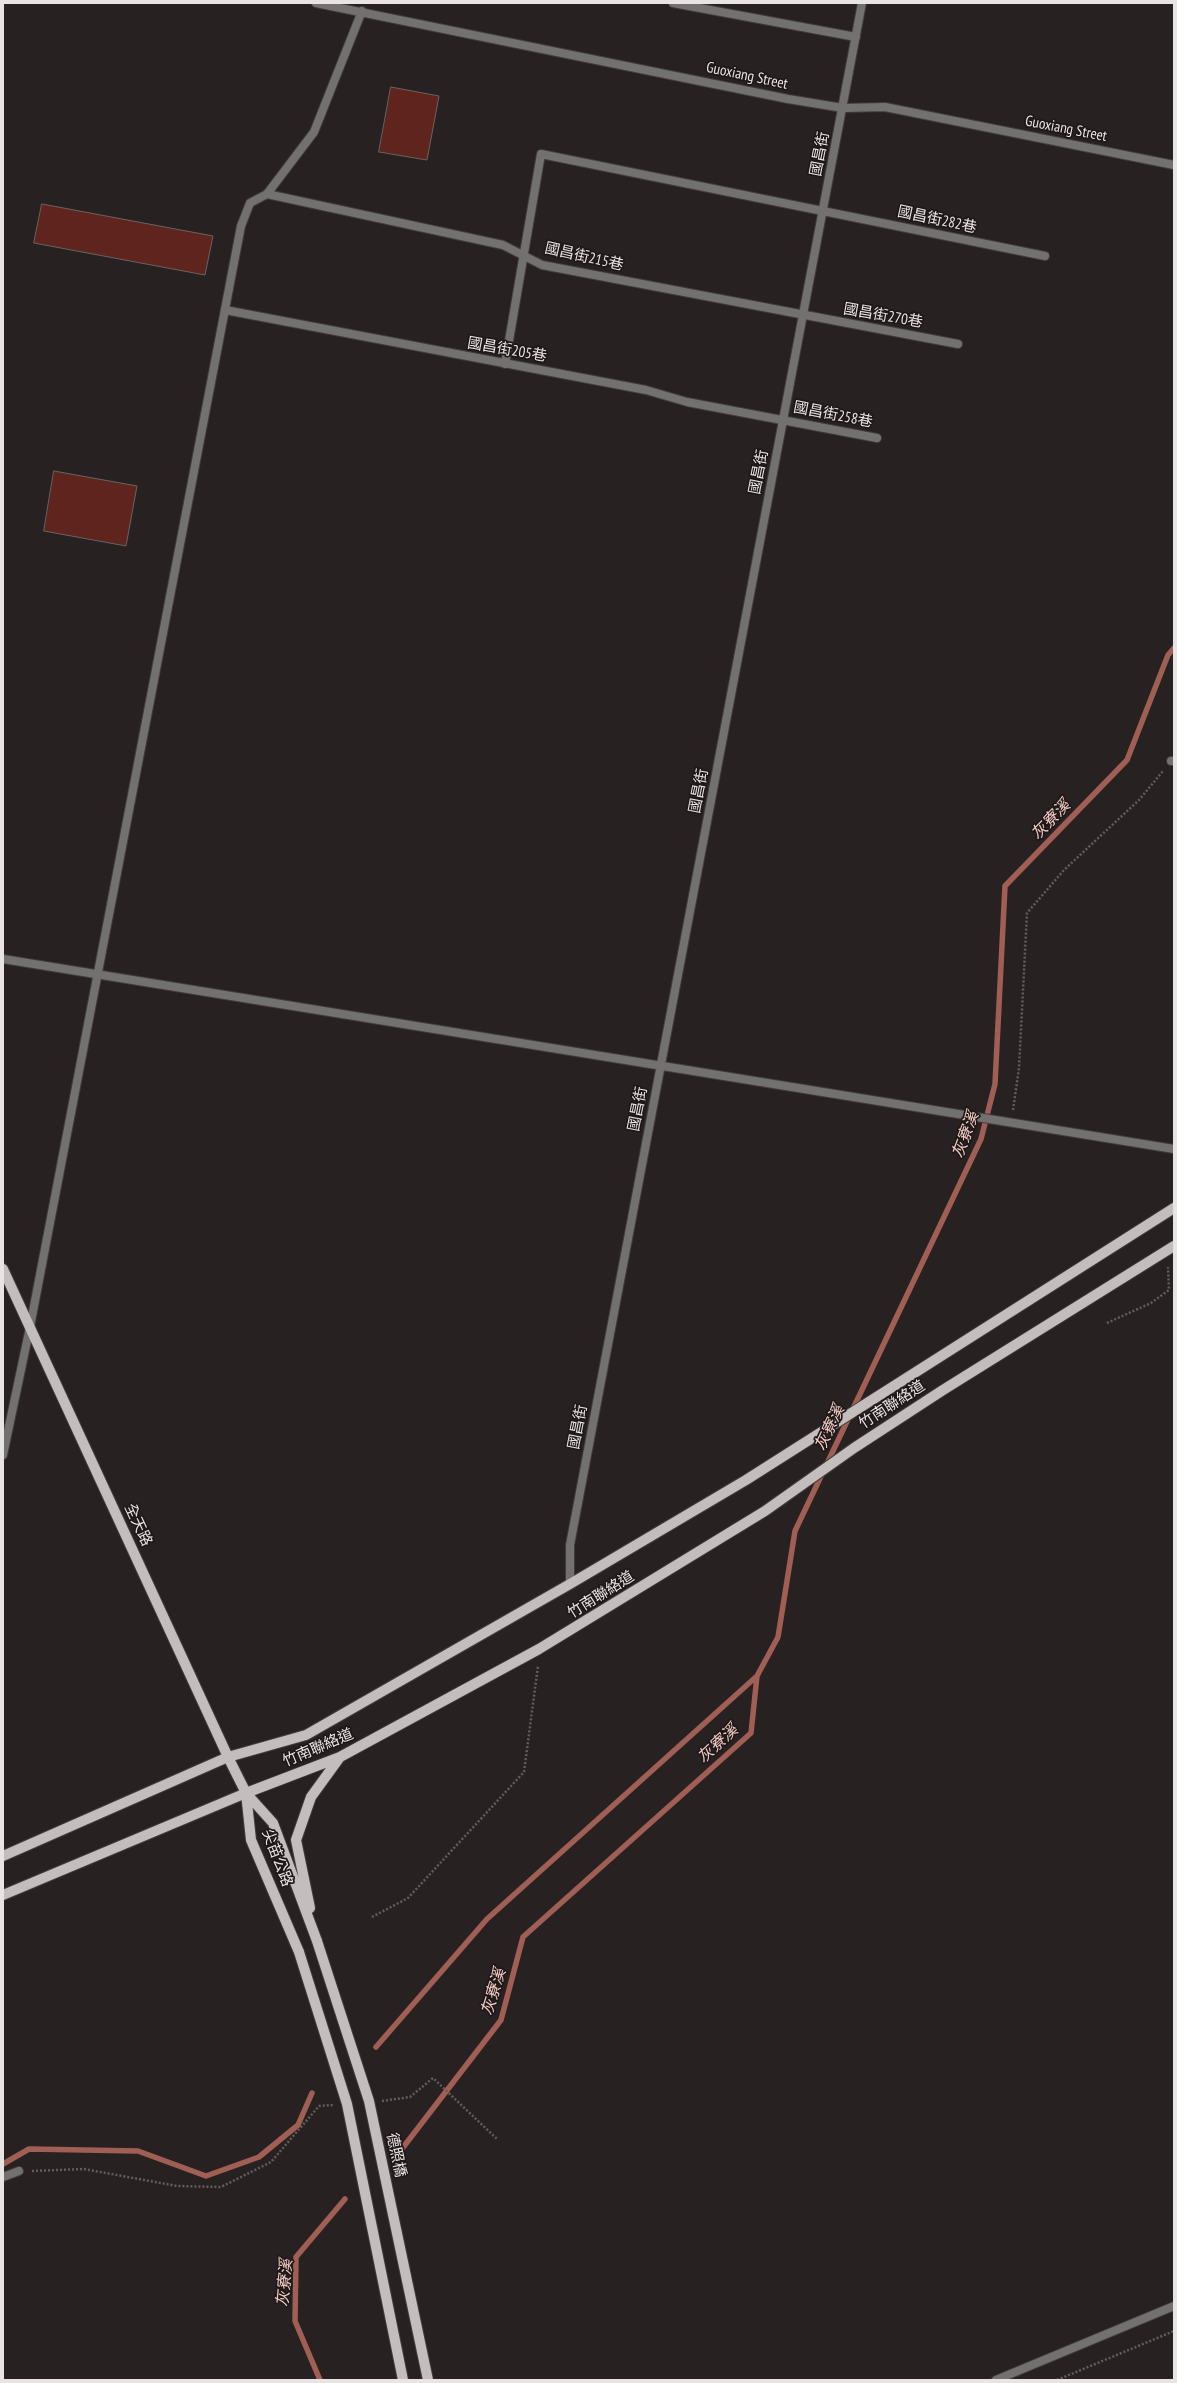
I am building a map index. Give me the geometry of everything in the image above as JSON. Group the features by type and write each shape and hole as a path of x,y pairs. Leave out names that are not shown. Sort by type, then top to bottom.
{"main road":[{"name":"竹南聯絡道","path":"3,1856 228,1757 306,1735 570,1584 746,1480 1174,1208"},
{"name":"竹南聯絡道","path":"3,1895 246,1793 340,1757 540,1649 765,1511 854,1448 943,1390 1174,1246"},
{"name":"全天路","path":"3,1269 246,1793"},
{"path":"317,1941 296,1840 311,1797 340,1757"},
{"name":"尖苗公路","path":"246,1793 273,1823 317,1941"},
{"name":"尖苗公路","path":"246,1793 251,1840 299,1952 347,2104 403,2380"},
{"name":"德照橋","path":"317,1941 370,2101 428,2380"}],"street":[{"name":"Guoxiang Street","path":"316,3 843,108 885,107 1174,165"},
{"path":"673,3 856,37"},
{"name":"國昌街","path":"570,1584 570,1545 824,211 862,3"},
{"path":"3,1455 30,1327 241,226 250,203 267,194 314,132 362,11"},
{"name":"國昌街282巷","path":"524,255 541,154 1045,256"},
{"name":"國昌街215巷","path":"267,194 503,245 542,265 804,316"},
{"path":"505,364 524,255"},
{"name":"國昌街205巷","path":"225,310 646,390 687,402 784,420"},
{"name":"國昌街270巷","path":"804,316 958,344"},
{"name":"國昌街258巷","path":"784,420 877,438"},
{"path":"3,959 661,1065 972,1118 1174,1149"},
{"path":"3,2177 19,2171"},
{"path":"996,2380 1174,2306"}],"path":[{"path":"1011,1123 1019,1068 1026,913 1064,870 1139,800 1173,761"},
{"path":"1107,1323 1151,1303 1169,1290 1168,1266 1163,1254"},
{"path":"372,1917 408,1898 524,1772 540,1649"},
{"path":"378,2101 410,2097 433,2078 497,2139"},
{"path":"19,2171 84,2169 177,2186 221,2187 271,2162 319,2106 341,2104"},
{"path":"1056,2380 1174,2331"}],"building":[{"path":"391,87 439,96 427,160 379,152"},
{"path":"42,204 213,236 205,275 34,243"},
{"path":"54,471 137,486 126,546 44,531"}],"waterway":[{"name":"灰寮溪","path":"398,2154 501,2020 523,1937 751,1733 757,1676 778,1637 795,1531 981,1139 995,1084 1005,886 1127,760 1168,655 1174,648"},
{"path":"376,2047 487,1919 757,1676"},
{"path":"3,2164 29,2149 138,2151 206,2176 259,2157 298,2125 312,2093"},
{"name":"灰寮溪","path":"320,2380 295,2321 296,2257 345,2199"}]}
